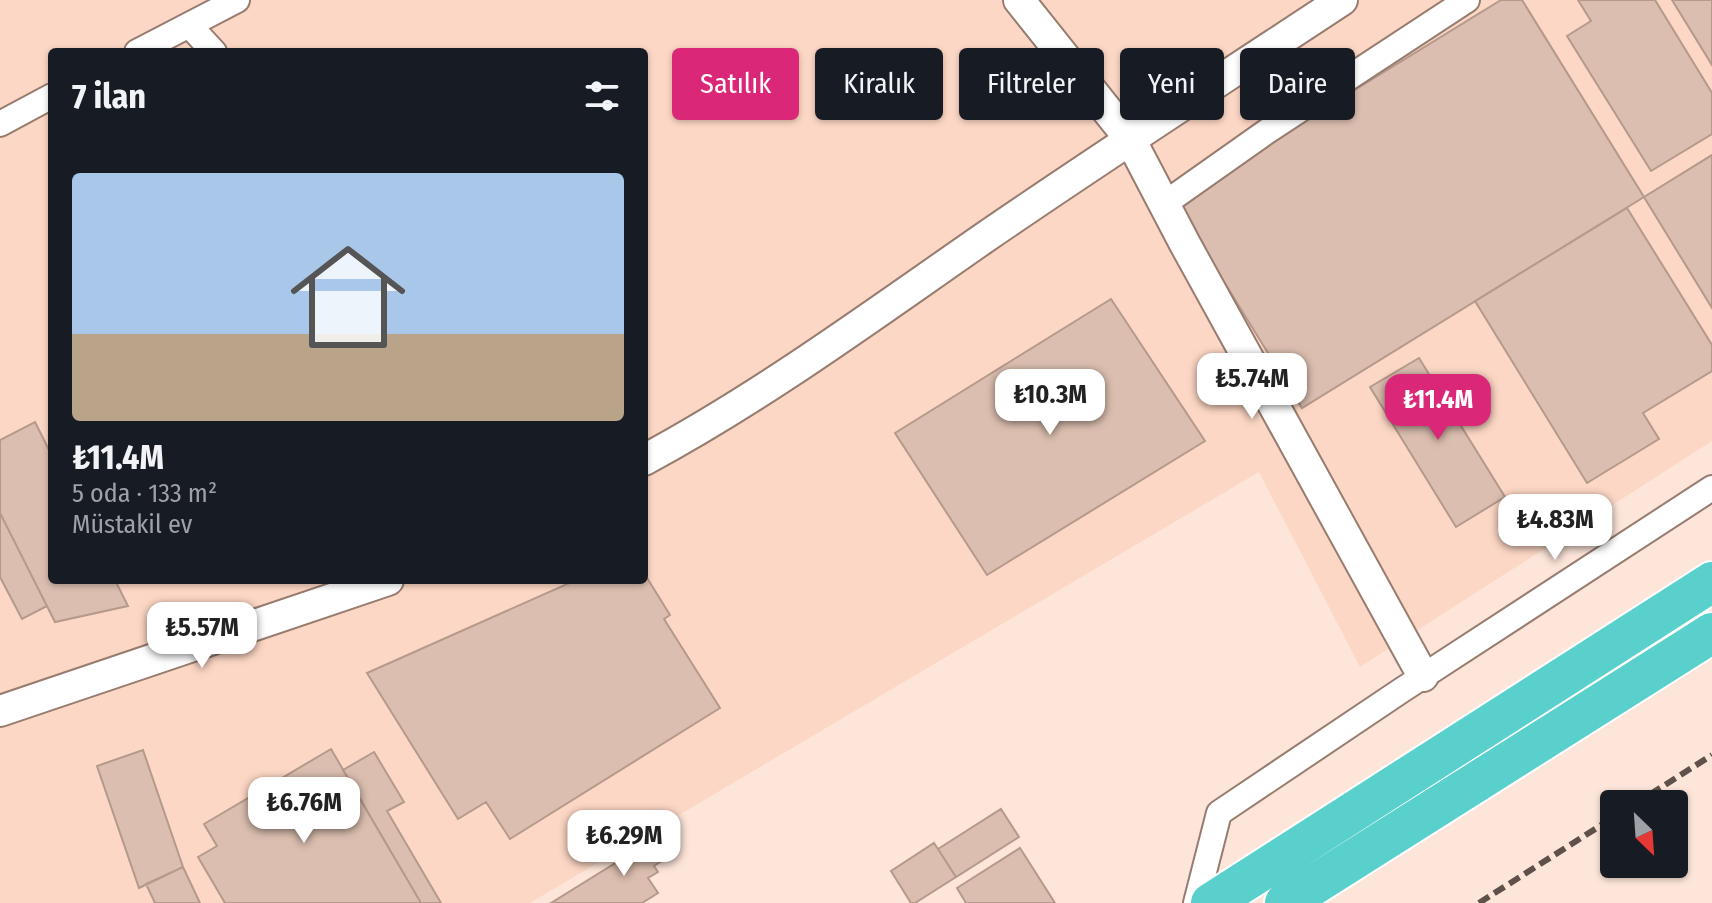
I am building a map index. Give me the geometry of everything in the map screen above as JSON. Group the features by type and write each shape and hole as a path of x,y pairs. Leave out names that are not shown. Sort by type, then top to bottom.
{"highway":[{"path":"1211,903 1712,582"},
{"path":"1285,903 1712,633"}],"street":[{"path":"145,48 237,0"},
{"path":"1019,0 1130,139 1423,676"},
{"path":"648,458 803,363 1130,139 1342,0"},
{"path":"1164,204 1266,132 1467,0"},
{"path":"189,25 210,48"},
{"path":"0,124 48,98"},
{"path":"1196,903 1219,813 1712,488"},
{"path":"0,711 376,584"}],"shaded area":[{"path":"0,0 1712,0 1712,441 1360,667 1259,472 530,903 0,903"}],"building":[{"path":"1501,0 1522,0 1644,197 1302,408 1174,201 1306,120 1355,120 1355,90"},
{"path":"1578,0 1655,0 1712,93 1712,134 1651,171 1567,36 1591,21"},
{"path":"1672,0 1712,0 1712,65"},
{"path":"1712,155 1712,308 1644,197"},
{"path":"1627,208 1712,345 1712,371 1643,413 1659,439 1587,483 1475,301"},
{"path":"1111,299 1205,441 987,575 895,433"},
{"path":"1419,358 1505,497 1456,527 1370,387"},
{"path":"35,422 48,448 48,584 117,584 128,606 55,622 0,513 0,440"},
{"path":"0,513 47,606 22,619 0,577"},
{"path":"648,579 670,615 664,619 720,708 510,839 486,802 458,819 367,673 567,584 648,584"},
{"path":"331,749 421,903 225,903 198,857 217,846 204,824"},
{"path":"143,750 183,867 139,888 97,766"},
{"path":"374,752 404,802 387,811 441,903 421,903 343,770"},
{"path":"1001,809 1019,837 956,877 938,849"},
{"path":"662,834 674,853 654,866 658,872 648,878 658,893 642,903 551,903"},
{"path":"934,843 956,877 911,903 891,871"},
{"path":"1020,848 1055,903 966,903 957,888"},
{"path":"183,867 200,903 155,903 146,884"}],"railway":[{"path":"1657,790 1712,755"},
{"path":"1479,903 1600,826"}]}
